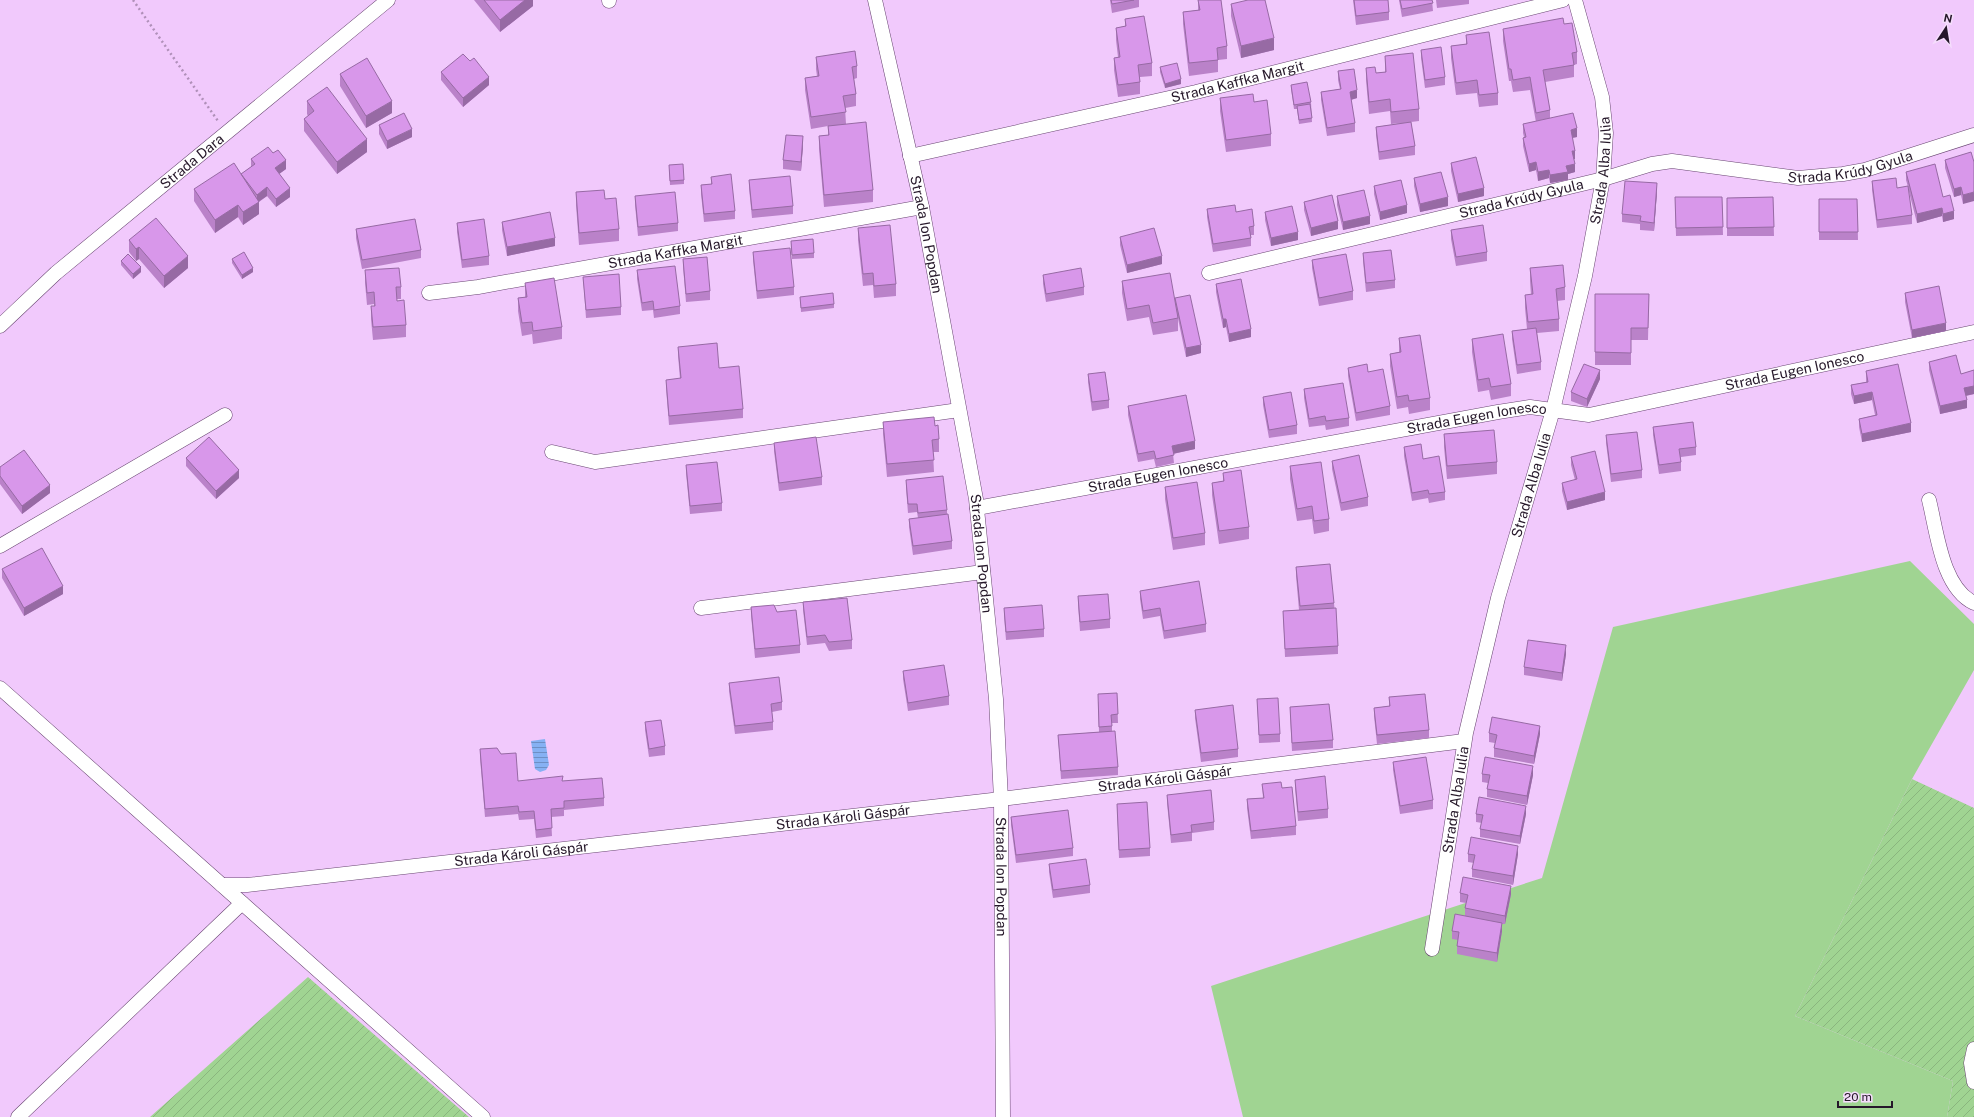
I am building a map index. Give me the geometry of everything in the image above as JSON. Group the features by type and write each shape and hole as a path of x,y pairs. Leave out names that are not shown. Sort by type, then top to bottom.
{"street":[{"name":"Strada Dara","path":"0,326 56,273 388,0"},
{"name":"Strada Ion Popdan","path":"875,0 922,207 977,508 996,699 1001,799 1003,1117"},
{"name":"Strada Kaffka Margit","path":"910,156 1196,92 1562,0"},
{"name":"Strada Alba Iulia","path":"1432,948 1464,741 1498,598 1553,410 1585,276 1604,179 1606,133 1602,97 1576,0"},
{"name":"Strada Krúdy Gyula","path":"1209,273 1604,179 1652,164 1672,161 1798,178 1843,174 1865,170 1974,136"},
{"name":"Strada Kaffka Margit","path":"429,293 478,286 922,207"},
{"name":"Strada Eugen Ionesco","path":"977,508 1530,407 1589,415 1974,332"},
{"path":"552,452 595,462 959,410"},
{"path":"0,546 225,415"},
{"path":"1929,500 1947,574 1958,592 1974,603"},
{"path":"701,608 983,572"},
{"path":"0,688 483,1117"},
{"name":"Strada Károli Gáspár","path":"222,885 247,885 1001,799 1464,741"},
{"path":"18,1117 242,903"},
{"path":"1974,1049 1971,1063 1974,1082"}],"path":[{"path":"133,0 226,133"}],"green space":[{"path":"1910,561 1974,624 1974,670 1912,779 1795,1016 1953,1081 1947,1117 1243,1117 1211,986 1542,878 1613,627"},
{"path":"1912,779 1974,808 1974,1117 1947,1117 1953,1081 1795,1016"},
{"path":"308,977 469,1117 150,1117"}],"water":[{"path":"545,739 549,765 546,770 540,772 535,769 531,741"}],"building":[{"path":"484,0 525,0 500,20"},
{"path":"1111,0 1134,0 1112,4"},
{"path":"1198,0 1221,0 1227,46 1217,48 1218,60 1189,63 1183,12 1200,10"},
{"path":"1248,0 1265,0 1274,38 1241,46 1231,4"},
{"path":"1354,0 1388,0 1389,12 1356,16"},
{"path":"1400,0 1432,0 1433,3 1402,9"},
{"path":"1144,16 1152,63 1138,65 1140,82 1118,85 1114,58 1120,57 1116,28 1126,26 1125,19"},
{"path":"1563,18 1564,24 1572,23 1577,52 1572,53 1574,65 1543,70 1550,110 1536,113 1530,77 1513,80 1511,69 1509,69 1503,29"},
{"path":"1489,32 1498,93 1479,95 1477,80 1456,83 1451,46 1467,44 1466,35"},
{"path":"1441,47 1445,77 1425,80 1421,50"},
{"path":"855,51 857,66 852,67 856,94 843,96 846,112 811,117 805,78 819,76 816,57"},
{"path":"1413,53 1419,109 1391,112 1390,99 1369,102 1366,68 1375,67 1376,73 1386,72 1385,56"},
{"path":"463,54 470,61 474,58 489,77 463,98 441,72"},
{"path":"367,58 392,101 366,116 340,74"},
{"path":"1177,63 1181,79 1165,84 1160,67"},
{"path":"1354,69 1357,90 1350,92 1355,123 1327,128 1321,92 1341,89 1338,71"},
{"path":"1307,82 1311,102 1294,105 1291,85"},
{"path":"327,87 367,139 337,162 304,119 314,111 307,101"},
{"path":"1253,94 1254,102 1267,100 1271,134 1226,140 1220,98"},
{"path":"1310,104 1312,118 1299,120 1297,106"},
{"path":"404,113 412,129 387,141 379,125"},
{"path":"1573,113 1577,128 1571,130 1575,151 1572,151 1575,164 1566,166 1568,172 1550,175 1549,170 1538,172 1536,162 1529,164 1523,138 1526,137 1523,124"},
{"path":"866,122 873,190 824,195 819,136 829,135 828,126"},
{"path":"1411,122 1415,146 1379,152 1376,127"},
{"path":"786,135 803,136 801,162 783,160"},
{"path":"268,147 273,153 278,150 286,160 275,168 290,188 276,199 267,187 257,195 241,174 255,164 251,159"},
{"path":"1971,152 1974,162 1974,192 1963,195 1961,187 1954,189 1945,160"},
{"path":"1476,157 1484,188 1458,194 1451,163"},
{"path":"234,163 259,202 243,212 238,205 215,220 194,189"},
{"path":"683,164 684,180 670,181 669,165"},
{"path":"1935,164 1943,197 1950,195 1954,211 1943,214 1942,208 1917,214 1906,172"},
{"path":"1441,172 1448,197 1420,204 1414,178"},
{"path":"731,174 735,211 704,214 701,185 712,184 711,177"},
{"path":"790,176 793,206 752,210 749,180"},
{"path":"1896,178 1897,188 1908,186 1912,215 1877,220 1872,181"},
{"path":"1401,180 1407,205 1380,212 1374,186"},
{"path":"1625,181 1657,183 1654,223 1640,221 1641,216 1622,214"},
{"path":"604,190 605,199 616,198 619,229 579,233 576,192"},
{"path":"1364,190 1370,216 1343,222 1337,196"},
{"path":"675,192 678,223 638,227 635,196"},
{"path":"1332,195 1338,221 1311,228 1304,202"},
{"path":"1675,197 1722,197 1723,227 1676,228"},
{"path":"1773,197 1774,227 1727,228 1727,198"},
{"path":"1819,199 1857,199 1858,232 1819,232"},
{"path":"1235,205 1236,212 1252,209 1254,226 1249,227 1251,238 1213,244 1207,209"},
{"path":"1292,206 1298,232 1271,238 1265,212"},
{"path":"550,212 555,238 507,247 502,222"},
{"path":"156,218 188,256 164,276 139,247 136,249 129,240"},
{"path":"415,219 421,250 362,260 356,229"},
{"path":"484,219 489,256 462,260 457,223"},
{"path":"890,225 896,284 874,286 873,273 863,274 858,228"},
{"path":"1483,225 1487,252 1456,257 1451,230"},
{"path":"1154,228 1162,256 1127,265 1120,237"},
{"path":"813,239 814,253 792,255 791,241"},
{"path":"790,248 794,287 757,291 753,252"},
{"path":"1391,250 1395,280 1366,283 1363,253"},
{"path":"244,252 253,268 242,275 232,259"},
{"path":"128,254 141,267 133,274 121,261"},
{"path":"1346,254 1353,291 1319,298 1312,260"},
{"path":"707,257 710,291 686,294 683,259"},
{"path":"1563,265 1565,287 1556,289 1559,319 1528,322 1525,295 1533,294 1530,268"},
{"path":"675,266 680,306 654,310 653,301 642,303 637,270"},
{"path":"399,268 401,287 396,287 397,301 404,300 406,325 373,327 371,306 375,306 374,292 367,293 365,270"},
{"path":"1081,268 1084,287 1046,294 1043,275"},
{"path":"1170,273 1178,318 1153,323 1149,305 1127,309 1122,281"},
{"path":"619,274 621,307 586,310 583,277"},
{"path":"554,278 562,327 533,331 532,322 522,323 518,298 527,297 525,283"},
{"path":"1241,279 1251,329 1229,334 1226,319 1223,319 1216,284"},
{"path":"1939,286 1946,323 1912,330 1905,293"},
{"path":"833,293 834,304 801,308 800,297"},
{"path":"1595,294 1649,294 1648,328 1631,328 1631,353 1595,352"},
{"path":"1190,295 1201,345 1186,348 1175,298"},
{"path":"1536,328 1541,362 1517,365 1512,331"},
{"path":"1503,334 1511,384 1491,387 1489,378 1478,380 1472,339"},
{"path":"1420,335 1430,398 1409,401 1408,395 1397,397 1390,354 1401,352 1399,338"},
{"path":"717,343 719,368 739,366 743,409 669,416 666,380 681,378 678,347"},
{"path":"1956,355 1961,374 1974,370 1974,386 1964,388 1967,400 1940,406 1929,362"},
{"path":"1367,364 1368,372 1383,369 1390,406 1356,413 1348,368"},
{"path":"1584,364 1600,370 1587,399 1571,392"},
{"path":"1898,364 1911,423 1862,434 1859,419 1877,415 1872,392 1854,396 1851,385 1868,382 1866,371"},
{"path":"1105,372 1109,400 1092,402 1088,374"},
{"path":"1343,383 1349,418 1326,421 1325,416 1309,419 1304,389"},
{"path":"1291,392 1297,425 1269,430 1263,397"},
{"path":"1186,395 1195,441 1172,446 1174,455 1156,459 1154,451 1138,454 1128,406"},
{"path":"934,417 935,426 938,425 939,439 932,440 934,460 887,464 883,422"},
{"path":"1693,422 1696,447 1679,449 1681,462 1659,465 1653,427"},
{"path":"1494,430 1497,462 1447,466 1444,434"},
{"path":"1637,432 1642,470 1611,474 1606,435"},
{"path":"209,437 239,470 216,491 186,458"},
{"path":"816,437 822,477 779,483 774,443"},
{"path":"1421,444 1423,459 1439,456 1445,492 1429,494 1428,490 1412,493 1404,447"},
{"path":"24,450 50,485 22,506 0,476 0,467"},
{"path":"1595,451 1605,492 1567,502 1562,483 1577,479 1571,457"},
{"path":"1359,455 1368,497 1341,503 1332,461"},
{"path":"717,462 722,503 690,506 686,465"},
{"path":"1321,462 1329,519 1314,521 1312,506 1297,509 1290,466"},
{"path":"1241,470 1249,527 1219,531 1212,483 1224,481 1223,473"},
{"path":"943,476 947,510 918,513 917,504 908,504 906,480"},
{"path":"1197,482 1205,533 1173,538 1165,487"},
{"path":"948,514 952,541 913,546 909,519"},
{"path":"42,548 63,586 24,608 2,569"},
{"path":"1330,564 1334,603 1300,606 1296,567"},
{"path":"1199,581 1206,624 1164,631 1160,608 1143,611 1140,591"},
{"path":"1108,594 1110,619 1080,622 1078,596"},
{"path":"847,598 852,640 829,642 825,635 807,637 803,602"},
{"path":"774,605 777,612 796,610 800,645 755,649 751,607"},
{"path":"1042,605 1044,629 1006,632 1004,608"},
{"path":"1336,608 1338,646 1285,649 1283,611"},
{"path":"1528,640 1566,645 1562,673 1524,667"},
{"path":"944,665 949,696 908,703 903,671"},
{"path":"779,677 782,702 771,704 773,722 735,726 729,683"},
{"path":"1117,693 1118,714 1111,715 1112,726 1099,727 1098,694"},
{"path":"1425,694 1429,730 1377,735 1374,708 1390,706 1389,697"},
{"path":"1278,698 1280,734 1259,735 1257,699"},
{"path":"1329,704 1333,740 1292,743 1290,707"},
{"path":"1233,705 1238,749 1201,753 1195,710"},
{"path":"1492,717 1540,726 1534,756 1494,748 1497,735 1489,733"},
{"path":"661,720 665,746 649,749 645,722"},
{"path":"1115,731 1118,767 1061,771 1058,735"},
{"path":"497,748 501,754 516,753 518,781 563,776 562,781 602,778 604,798 564,801 564,808 551,809 552,828 536,830 534,811 519,812 518,806 485,809 480,749"},
{"path":"1426,757 1433,800 1400,806 1393,762"},
{"path":"1485,757 1533,766 1527,796 1487,789 1490,775 1482,774"},
{"path":"1325,776 1328,809 1298,812 1295,780"},
{"path":"1281,782 1282,788 1292,787 1296,826 1251,831 1247,799 1264,798 1262,784"},
{"path":"1211,790 1214,822 1191,825 1192,832 1171,835 1167,795"},
{"path":"1479,797 1526,806 1520,836 1480,829 1483,815 1476,814"},
{"path":"1147,802 1150,848 1119,850 1117,804"},
{"path":"1068,810 1073,848 1016,855 1011,817"},
{"path":"1471,837 1518,846 1513,876 1472,869 1475,855 1468,854"},
{"path":"1086,859 1090,885 1053,890 1049,864"},
{"path":"1463,877 1511,886 1505,916 1465,908 1468,895 1460,893"},
{"path":"1455,914 1502,923 1497,953 1457,946 1459,932 1452,931"}]}
